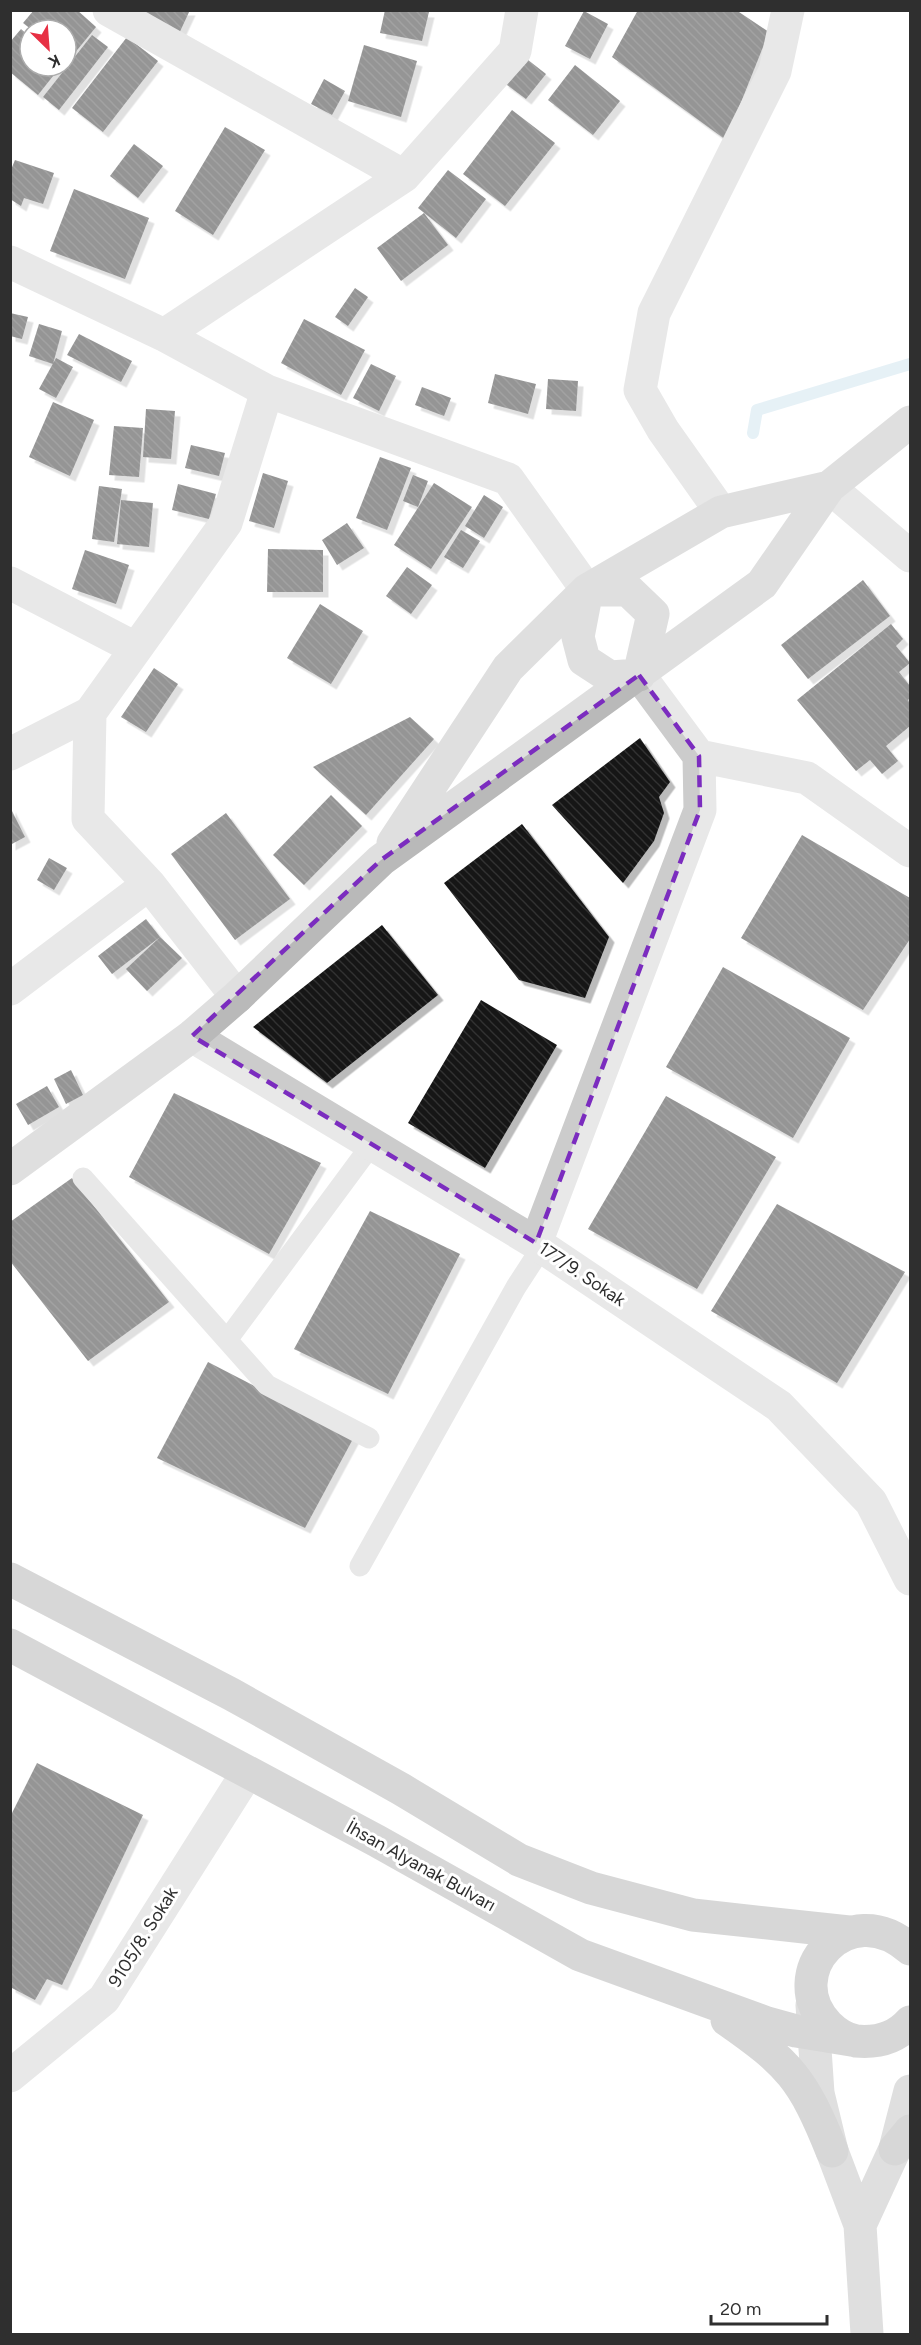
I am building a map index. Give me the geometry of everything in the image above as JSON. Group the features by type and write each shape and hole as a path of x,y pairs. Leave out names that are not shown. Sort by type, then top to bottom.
{"main road":[{"path":"10,1579 241,1700 401,1789 519,1860 591,1888 693,1915 849,1932 866,1929 878,1930 906,1941"},
{"name":"İhsan Alyanak Bulvarı","path":"10,1645 377,1841 580,1955 776,2026 851,2040 897,2038"},
{"path":"849,1932 831,1943 817,1961 811,1982 813,2001 821,2018 834,2031 851,2040"},
{"path":"693,1997 755,2039 785,2063 808,2095 832,2151"},
{"path":"897,2038 910,2022"}],"street":[{"path":"109,10 404,176"},
{"path":"164,335 404,176 516,51 522,10"},
{"path":"720,512 663,430 640,390 654,314 775,71 788,10"},
{"path":"10,262 164,335 267,391 508,479 587,590 578,637 584,660 610,677 639,675"},
{"path":"10,754 90,713 226,523 267,391"},
{"path":"10,1169 192,1036 237,997 381,860 762,584 828,487 910,422"},
{"path":"381,860 508,668 587,590 720,512 828,487"},
{"path":"828,487 910,556"},
{"path":"10,583 135,648"},
{"path":"539,1245 700,810 699,756 639,675 653,614 628,590 587,590"},
{"path":"90,713 88,819 149,884 237,997"},
{"path":"699,756 807,778 910,850"},
{"path":"10,989 149,884"},
{"name":"177/9. Sokak","path":"192,1036 539,1245 779,1406 871,1502 910,1580"},
{"name":"9105/8. Sokak","path":"10,2076 104,1999 248,1773"},
{"path":"811,1982 818,2093 832,2151 860,2225 867,2334"},
{"path":"860,2225 902,2140 910,2091"}],"lane":[{"path":"227,1340 372,1144"},
{"path":"83,1178 267,1385 369,1438"},
{"path":"360,1566 539,1245"}],"highlighted area":[{"path":"639,675 699,756 700,810 536,1243 192,1036 381,860"}],"building":[{"path":"34,10 77,10 96,27 78,49 78,18 27,18"},
{"path":"120,10 190,10 177,38"},
{"path":"385,10 429,12 422,41 380,33"},
{"path":"638,10 736,10 769,32 726,140 612,57"},
{"path":"584,11 608,24 590,59 565,46"},
{"path":"18,33 18,78 51,78 38,95 10,72 10,42"},
{"path":"92,35 108,47 59,110 43,97 58,78 78,78 78,53"},
{"path":"127,37 158,61 103,132 72,108"},
{"path":"364,45 417,61 401,117 348,101"},
{"path":"523,56 546,74 526,99 503,82"},
{"path":"575,65 620,101 593,135 548,100"},
{"path":"324,79 345,91 332,115 311,104"},
{"path":"512,110 555,143 505,206 463,174"},
{"path":"225,127 265,150 213,235 175,211"},
{"path":"134,144 163,166 138,198 110,176"},
{"path":"15,160 54,173 43,204 24,198 21,206 10,199 10,172"},
{"path":"448,170 486,199 456,238 418,208"},
{"path":"74,189 149,218 125,279 50,251"},
{"path":"424,213 448,245 401,281 377,248"},
{"path":"355,288 368,297 348,326 335,317"},
{"path":"10,313 28,317 22,339 10,336"},
{"path":"304,319 365,350 341,395 281,363"},
{"path":"39,324 62,331 53,364 29,356"},
{"path":"79,334 132,361 121,382 67,355"},
{"path":"56,358 73,367 56,398 39,389"},
{"path":"371,364 396,376 379,411 353,398"},
{"path":"495,374 536,384 528,414 488,403"},
{"path":"548,379 578,381 576,411 546,409"},
{"path":"422,387 451,398 444,416 415,405"},
{"path":"53,402 94,420 70,476 29,457"},
{"path":"146,409 175,411 171,459 143,457"},
{"path":"114,426 143,428 139,477 109,475"},
{"path":"191,445 225,453 219,476 185,468"},
{"path":"380,457 411,468 387,530 356,518"},
{"path":"263,473 288,481 274,528 249,521"},
{"path":"413,475 428,481 418,507 403,501"},
{"path":"434,483 472,507 431,569 394,545"},
{"path":"178,484 216,494 209,519 172,510"},
{"path":"99,486 122,489 114,542 92,539"},
{"path":"484,495 503,507 484,538 465,526"},
{"path":"121,500 153,503 149,547 117,544"},
{"path":"347,523 364,548 337,565 322,540"},
{"path":"461,530 480,541 463,568 444,557"},
{"path":"268,549 323,550 323,592 267,592"},
{"path":"85,550 129,565 116,604 72,589"},
{"path":"407,567 432,585 411,614 386,596"},
{"path":"863,580 890,616 808,679 781,645"},
{"path":"320,604 363,631 331,684 287,658"},
{"path":"891,624 903,639 896,646 910,663 899,672 910,686 908,700 910,726 886,746 898,761 882,774 870,760 856,771 797,700"},
{"path":"154,668 178,684 146,732 121,717"},
{"path":"410,717 434,739 366,815 313,767"},
{"path":"640,738 670,782 659,797 664,813 654,841 623,883 552,805"},
{"path":"331,795 362,826 304,885 273,855"},
{"path":"10,807 25,837 10,845"},
{"path":"226,813 290,899 235,940 171,854"},
{"path":"522,824 609,937 585,998 519,980 444,883"},
{"path":"802,835 910,898 910,939 863,1010 741,938"},
{"path":"49,858 67,868 54,890 37,880"},
{"path":"146,919 160,937 112,974 98,956"},
{"path":"382,925 438,995 327,1083 253,1027"},
{"path":"160,937 182,958 147,991 126,969"},
{"path":"723,967 850,1038 793,1138 666,1067"},
{"path":"481,1000 557,1045 485,1168 408,1123"},
{"path":"71,1070 83,1095 66,1104 54,1079"},
{"path":"47,1086 59,1107 28,1125 16,1104"},
{"path":"174,1093 321,1163 269,1254 129,1177"},
{"path":"666,1096 776,1157 697,1289 588,1229"},
{"path":"72,1178 169,1302 88,1361 10,1261 10,1222"},
{"path":"777,1204 905,1272 837,1383 711,1311"},
{"path":"370,1211 460,1254 388,1394 294,1349"},
{"path":"208,1362 354,1437 305,1528 157,1458"},
{"path":"37,1763 143,1815 62,1985 47,1979 35,2000 10,1987 10,1817"}],"waterway":[{"path":"753,433 757,410 910,364"}]}
